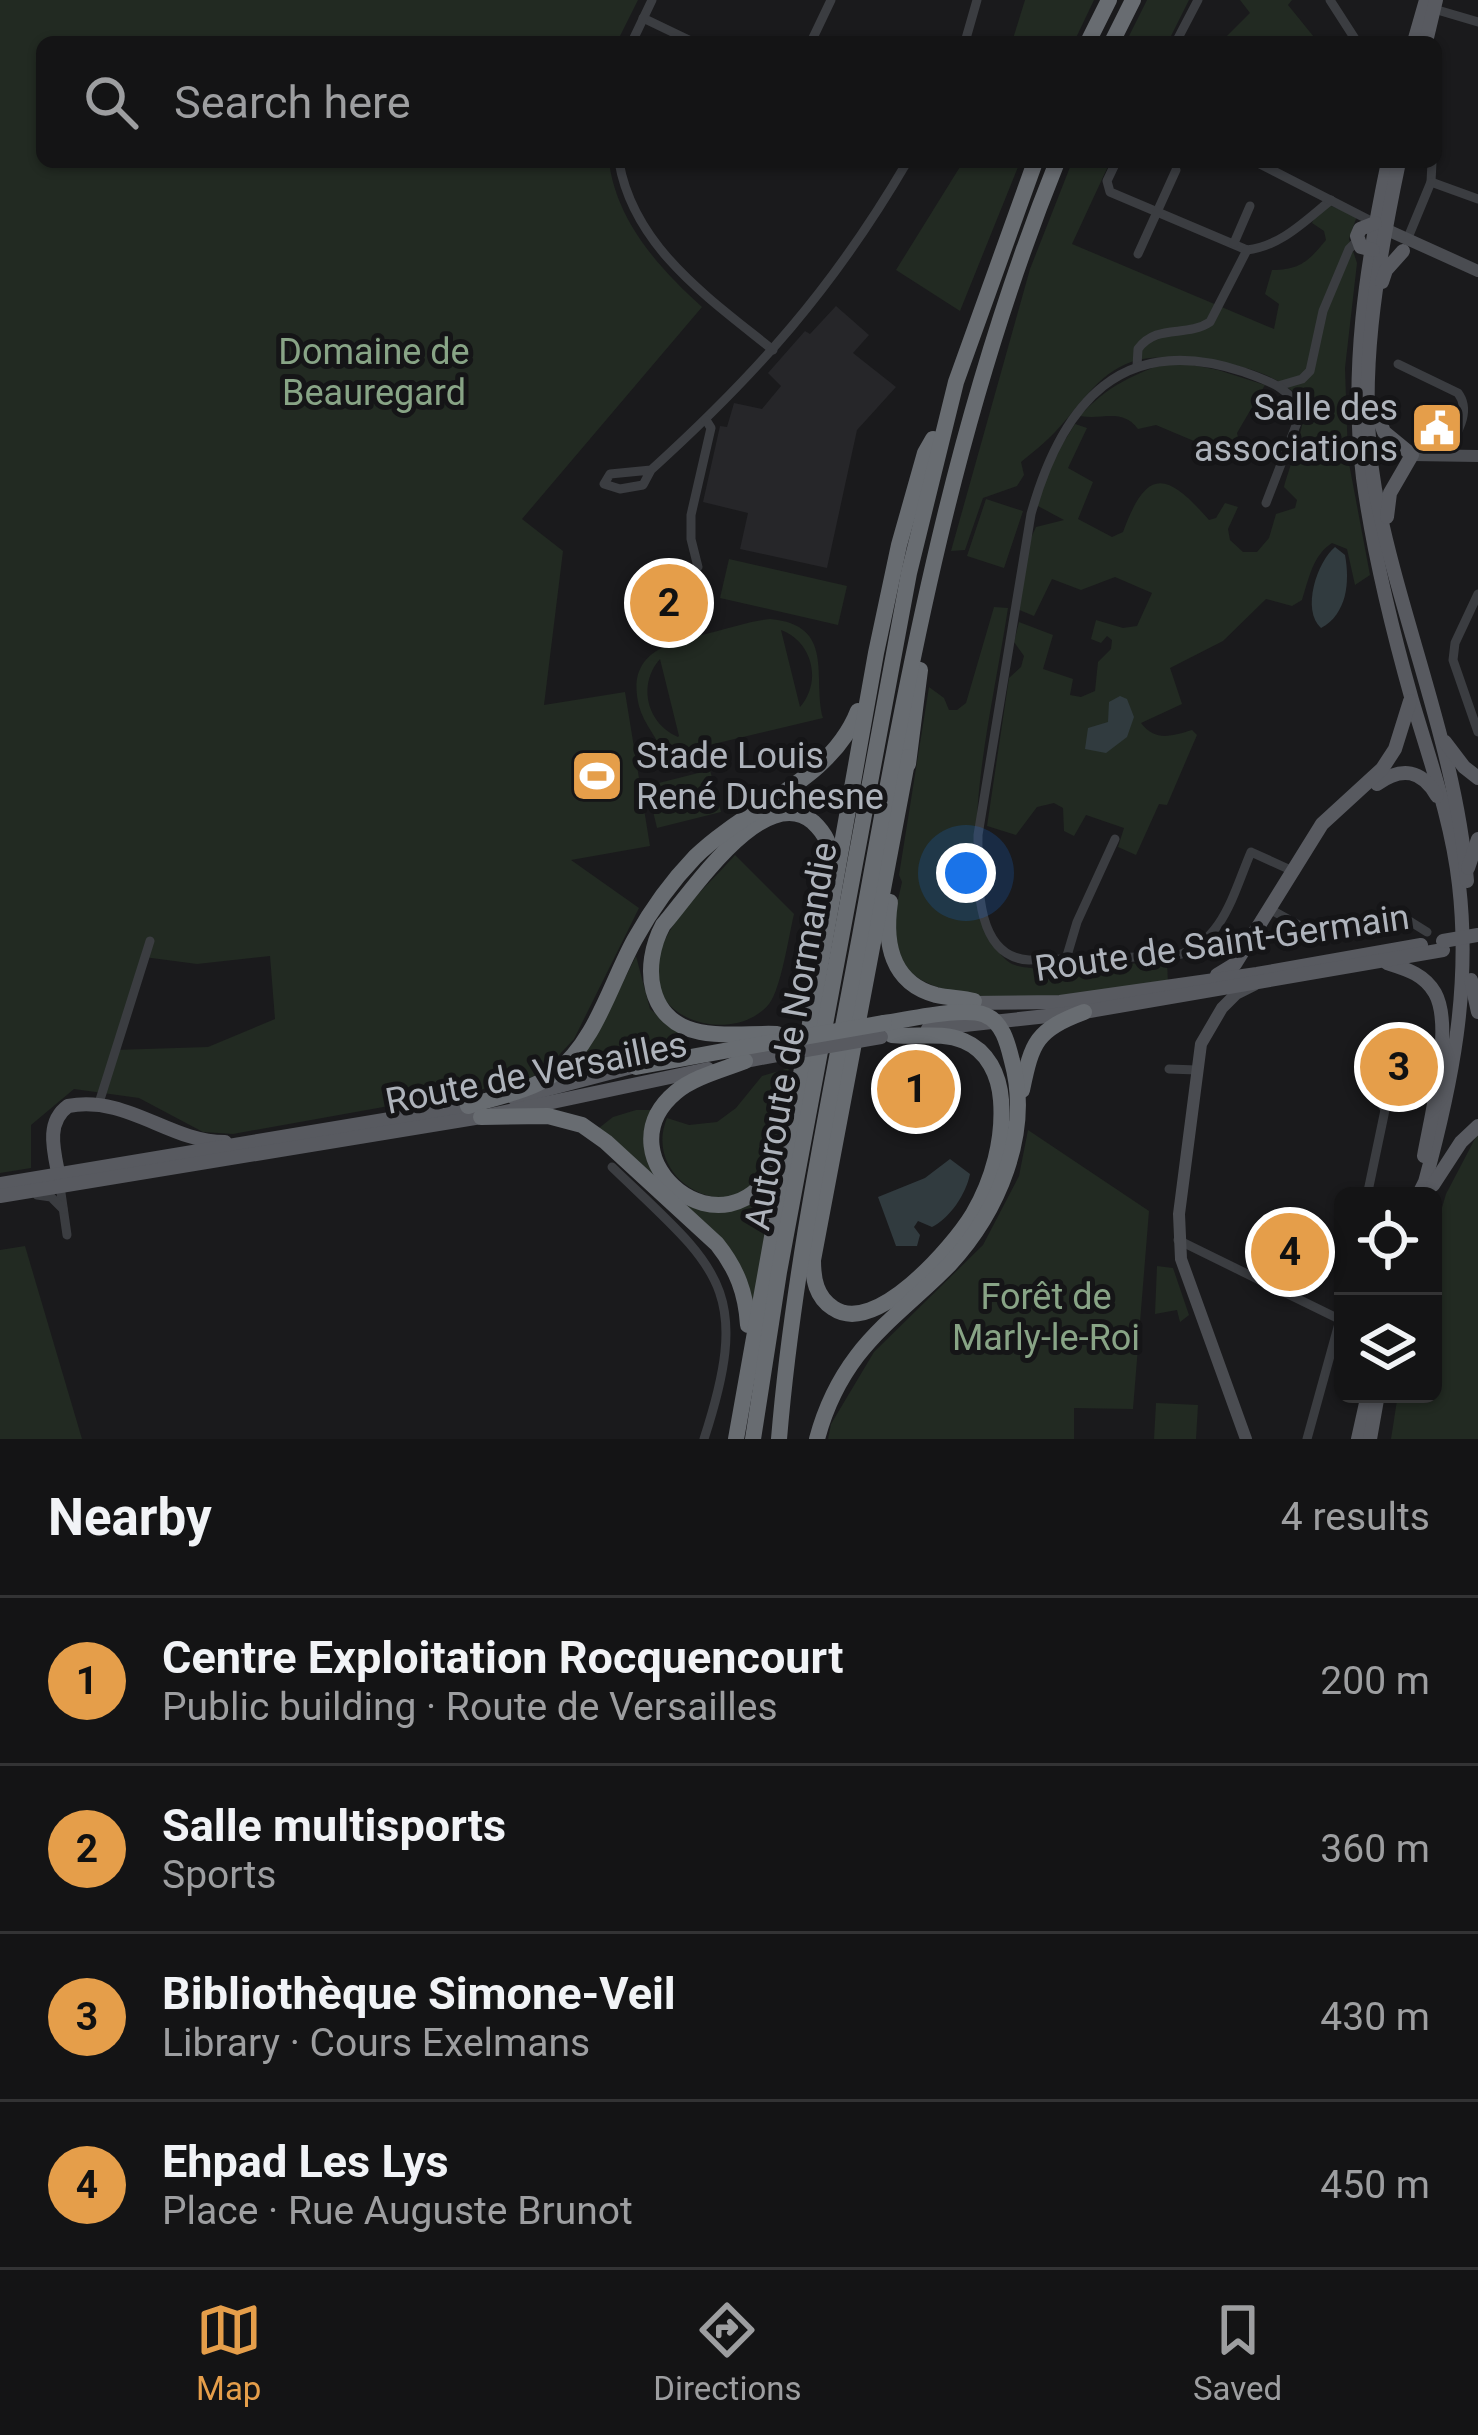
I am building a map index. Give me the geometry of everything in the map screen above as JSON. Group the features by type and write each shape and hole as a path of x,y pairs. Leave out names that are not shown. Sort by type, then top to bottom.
{"highway":[{"path":"1091,36 1108,0"},
{"path":"1115,36 1133,0"},
{"name":"Autoroute de Normandie","path":"753,1439 779,1272 909,573 945,418 978,312 1033,168"},
{"name":"Autoroute de Normandie","path":"778,1439 799,1269 921,612 976,388 1055,168"},
{"path":"736,1439 789,1125 898,545 925,453 945,418"},
{"path":"921,612 924,639 887,921 888,945 894,964 923,990 974,1001"},
{"path":"475,1111 552,1075 569,1060 585,1039 636,938 693,860 733,824 820,767 840,746 860,709 876,653"},
{"path":"886,1027 955,1037 980,1051 998,1082 1001,1129 984,1192 949,1246 888,1304 852,1316 834,1310 821,1296 814,1282 813,1260 908,757"},
{"path":"779,1041 679,1025 660,1008 652,989 648,963 653,943 663,925 746,830 765,816 787,812 808,817 826,836 831,852 831,904"},
{"path":"817,1439 831,1399 856,1357 950,1263 984,1219 1010,1158 1031,1048 1040,1035 1084,1012"},
{"path":"636,1067 976,1013 995,1022 1005,1036 1018,1108"},
{"path":"745,1061 685,1085 667,1101 652,1136 661,1174 693,1201 716,1205 740,1201 768,1178 789,1125"},
{"path":"475,1111 548,1116 581,1125 606,1142 717,1244 732,1263 747,1305 741,1400"}],"main road":[{"path":"1417,36 1432,3"},
{"path":"1427,36 1432,3"},
{"path":"1387,168 1369,247 1358,358 1363,476 1459,885 1462,1004 1448,1096 1425,1187"},
{"path":"1375,218 1396,168"},
{"path":"1375,302 1380,299 1386,270 1405,245"},
{"path":"1369,247 1375,302 1370,376 1373,475 1456,798 1466,873 1471,980 1462,1070 1427,1187"},
{"path":"1370,376 1381,427 1412,454 1387,503 1391,559"},
{"path":"1207,981 1235,964 1331,814 1382,769 1406,724 1411,695"},
{"path":"1437,729 1452,753 1478,778"},
{"path":"1309,849 1350,807 1395,773 1420,775 1443,803"},
{"path":"1466,873 1478,839"},
{"path":"1294,872 1294,880 1250,951 1251,964 1259,968 1316,961"},
{"name":"Route de Saint-Germain","path":"1084,1012 1382,961 1478,935"},
{"name":"Route de Saint-Germain","path":"974,1001 1060,1002 1316,961 1478,944"},
{"path":"1382,961 1425,980 1434,991 1442,1020 1425,1187"},
{"path":"1471,980 1478,1012"},
{"path":"886,1027 974,1001"},
{"path":"995,1022 1084,1012"},
{"name":"Route de Versailles","path":"60,1181 745,1061 779,1041"},
{"name":"Route de Versailles","path":"3,1192 254,1142 475,1111 636,1067"},
{"path":"60,1181 52,1131 55,1119 68,1106 131,1110 212,1142 254,1142"},
{"path":"1429,1187 1478,1126"},
{"path":"1354,1439 1362,1403"},
{"path":"1370,1439 1376,1403"}],"street":[{"path":"635,36 652,0"},
{"path":"814,36 831,0"},
{"path":"967,36 977,0"},
{"path":"1178,36 1198,0"},
{"path":"1330,0 1353,36"},
{"path":"1432,3 1478,22"},
{"path":"643,18 680,36"},
{"path":"621,168 643,226 671,264 773,350"},
{"path":"651,470 773,350 863,238 904,168"},
{"path":"1114,168 1108,189 1247,250 1264,248 1284,237 1330,200"},
{"path":"1268,168 1375,218 1405,245"},
{"path":"1405,245 1431,182 1432,168"},
{"path":"1138,254 1176,170"},
{"path":"1431,182 1475,198 1478,183"},
{"path":"1234,243 1250,206"},
{"path":"1278,386 1303,379 1310,371 1323,311 1349,249 1405,245 1478,271"},
{"path":"1136,366 1138,349 1156,332 1201,328 1210,322 1247,250"},
{"path":"1266,503 1300,415 1298,404 1278,386 1239,370 1175,358 1136,366 1086,402 1061,435 1042,472 1017,583 978,835 987,930 998,950 1016,959 1175,956 1205,944 1222,920 1251,852 1294,872"},
{"path":"1398,364 1459,394 1464,401 1465,412 1444,456"},
{"path":"698,567 691,526 710,428 706,420"},
{"path":"1412,454 1478,456"},
{"path":"1478,594 1455,643 1453,660 1478,732"},
{"path":"1066,959 1114,839"},
{"path":"1275,912 1312,933 1403,917 1427,932"},
{"path":"98,1106 150,941"},
{"path":"1246,1439 1182,1263 1178,1240 1201,1044 1213,1019 1236,994 1254,985"},
{"path":"1169,1069 1197,1070"},
{"path":"1369,1187 1385,1110 1381,1103"},
{"path":"612,1167 701,1253 721,1288 728,1330 704,1439"},
{"path":"60,1181 67,1235"},
{"path":"3,1192 50,1196 64,1209"},
{"path":"1178,1240 1334,1311"},
{"path":"1307,1439 1334,1340"}],"shaded area":[{"path":"836,306 869,335 853,353 896,387 857,430 827,568 740,549 748,513 703,502 720,426 727,427 734,403 762,409 781,386 768,373 805,331 810,334"},
{"path":"1335,547 1345,555 1346,586 1341,606 1321,628 1312,610 1314,586 1322,563"},
{"path":"1120,696 1127,699 1134,717 1127,737 1106,753 1085,749 1088,728 1108,722 1109,702"},
{"path":"950,1159 970,1174 961,1197 932,1227 918,1221 914,1227 920,1235 917,1246 896,1246 878,1197 925,1178"}],"green space":[{"name":"Domaine de Beauregard","path":"0,0 638,0 620,36 36,36 36,168 610,168 621,204 642,242 702,307 522,519 563,551 544,705 625,692 650,846 571,860 639,908 574,1039 545,1070 522,1082 233,1134 203,1132 139,1098 74,1089 31,1125 31,1168 0,1173","holes":["270,956 275,1019 208,1047 114,1050 144,957 197,964"]},
{"path":"1025,0 1094,0 1077,36 1014,36"},
{"path":"1147,0 1189,0 1171,36 1129,36"},
{"path":"1240,0 1292,0 1288,5 1313,36 1227,36 1250,13"},
{"path":"959,168 1018,168 960,311 896,270"},
{"path":"1070,168 1107,168 1072,244 1274,329 1279,304 1265,294 1272,270 1303,263 1326,240 1324,231 1312,223 1321,202 1357,216 1349,239 1357,263 1345,368 1348,458 1370,575 1355,585 1347,549 1332,543 1316,561 1302,600 1292,606 1266,599 1223,641 1170,668 1182,704 1141,723 1158,735 1192,730 1197,735 1167,805 1159,804 1136,855 1118,847 1124,828 1086,815 1074,836 1064,831 1063,808 1054,803 1037,807 1016,835 987,826 1009,678 1021,667 1024,656 1014,642 1019,622 1053,635 1043,669 1073,679 1070,695 1081,697 1095,691 1098,662 1111,649 1112,640 1107,636 1101,643 1091,639 1096,620 1123,628 1137,626 1152,593 1115,577 1081,590 1052,579 1034,616 1017,609 1036,527 1064,520 1036,505 1046,470 1075,424 1087,428 1068,468 1093,482 1078,519 1112,537 1123,532 1150,487 1170,485 1209,520 1216,518 1225,503 1238,507 1228,529 1230,540 1243,552 1257,552 1269,538 1276,514 1295,508 1297,500 1284,487 1303,406 1293,391 1275,379 1226,363 1172,357 1131,362 1099,383 1021,462 1024,475 1017,486 983,498 965,550 951,551 1030,269"},
{"path":"1172,361 1265,385 1237,433 1239,460 1156,425 1138,429 1119,417 1080,416 1122,382"},
{"path":"986,499 1023,511 1004,568 967,556"},
{"path":"729,559 847,586 838,625 720,598"},
{"path":"994,607 1008,608 982,767 977,833 982,897 992,939 1012,964 1025,967 1064,969 1167,961 1168,984 1060,996 973,995 936,987 909,971 895,946 899,875 929,687 944,698 949,710 966,703"},
{"path":"770,619 791,623 813,642 823,718 663,756 639,706 639,672 646,660 683,640","holes":["781,630 801,644 811,664 811,686 800,707","660,659 679,736 678,737 659,723 649,703 649,680"]},
{"path":"710,770 721,812 657,828 647,786"},
{"path":"735,855 794,914 769,1004 754,1017 715,1025 677,1012 664,999 657,981 658,960 679,917"},
{"path":"636,956 650,1009 682,1034 682,1046 560,1080 594,1040"},
{"path":"789,1068 777,1139 761,1177 746,1191 728,1197 709,1196 676,1176 662,1140 667,1118 689,1125 717,1122 736,1108 762,1076"},
{"path":"652,1110 655,1176 599,1128 613,1117"},
{"name":"Forêt de Marly-le-Roi","path":"1028,1130 1149,1211 1133,1409 1074,1408 1074,1439 828,1439 831,1424 874,1352 983,1245 1019,1176"},
{"path":"1478,1133 1478,1439 1391,1439 1397,1403 1442,1403 1442,1208"},
{"path":"774,1182 753,1307 681,1201 708,1210 731,1209"},
{"path":"25,1246 82,1439 0,1439 0,1250"},
{"path":"1157,1266 1173,1268 1189,1315 1180,1322 1177,1310 1155,1314"},
{"path":"1156,1403 1198,1405 1196,1439 1154,1439"}],"place":[{"name":"Salle des associations","path":"1437,428"},
{"name":"Salle multisports","path":"669,603"},
{"name":"Stade Louis René Duchesne","path":"597,776"},
{"name":"Bibliothèque Simone-Veil","path":"1399,1067"},
{"name":"Centre Exploitation Rocquencourt","path":"916,1089"},
{"name":"Ehpad Les Lys","path":"1290,1252"}]}
